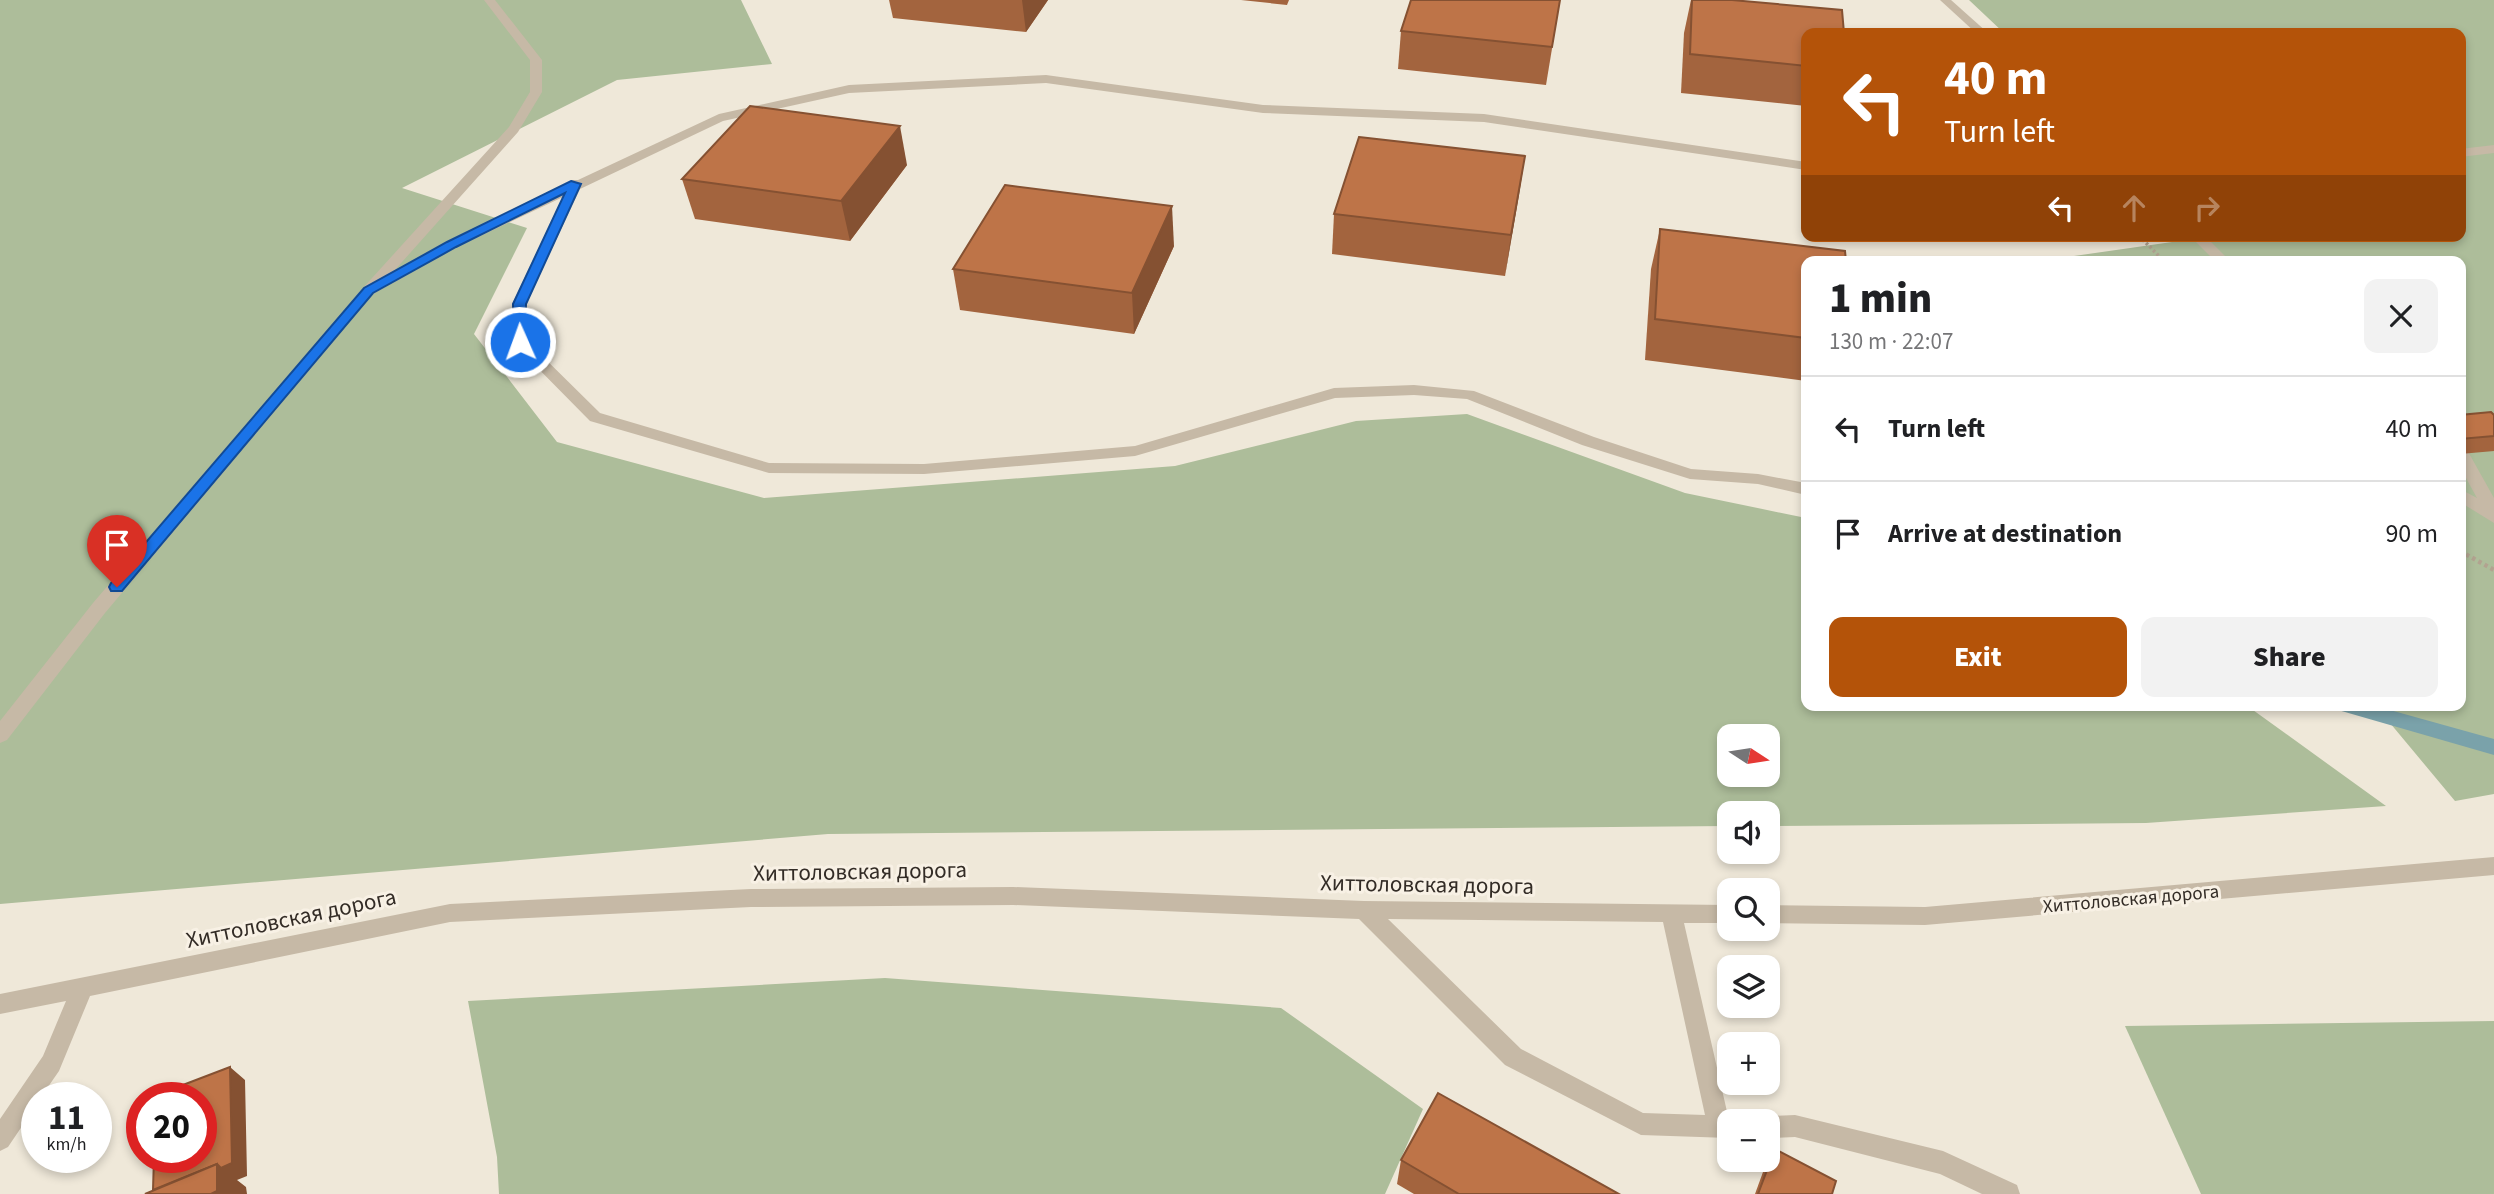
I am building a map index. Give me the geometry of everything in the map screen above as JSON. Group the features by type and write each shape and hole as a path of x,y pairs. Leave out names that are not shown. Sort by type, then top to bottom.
{"street":[{"path":"0,735 99,608 368,290 514,129 536,92 536,60 489,0"},
{"path":"1945,0 1976,28"},
{"path":"368,290 452,244 719,118 849,89 1046,79 1263,109 1484,118 1801,165"},
{"path":"2466,152 2494,149"},
{"path":"576,184 519,304 520,342 595,416 769,468 924,469 1135,451 1334,394 1414,390 1469,394 1588,441 1690,474 1758,478 1801,488"},
{"path":"2202,242 2218,256"},
{"path":"2466,463 2494,515"},
{"path":"2466,498 2494,515"},
{"name":"Хиттоловская дорога","path":"1780,914 1925,916 2494,866"},
{"name":"Хиттоловская дорога","path":"0,1004 450,913 751,898 1013,896 1364,910 1717,914"},
{"path":"1364,910 1513,1057 1641,1124 1717,1127"},
{"path":"1671,913 1720,1109"},
{"path":"0,1139 51,1063 82,988"},
{"path":"1780,1127 1796,1126 1943,1163 2008,1194"}],"path":[{"path":"2145,242 2159,256"},
{"path":"2466,554 2494,570"}],"green space":[{"path":"0,0 741,0 772,64 617,80 402,188 527,228 474,334 557,442 764,498 1175,466 1356,421 1467,414 1685,493 1801,517 1801,711 2254,711 2386,806 2146,823 1780,826 1780,801 1717,801 1717,826 828,834 0,904"},
{"path":"1969,0 2494,0 2494,794 2455,801 2380,711 2466,711 2466,256 2074,256 2172,242 2466,242 2466,28 1999,28"},
{"path":"885,978 1281,1008 1423,1109 1385,1194 499,1194 497,1157 468,1001"},
{"path":"2494,1021 2494,1194 2201,1194 2125,1026"}],"building":[{"path":"1411,0 1560,0 1552,47 1401,31"},
{"path":"1692,0 1732,0 1842,10 1844,28 1801,28 1801,65 1690,54"},
{"path":"750,106 900,126 841,201 682,179"},
{"path":"1359,137 1525,156 1511,235 1334,214"},
{"path":"1005,185 1172,206 1132,293 953,269"},
{"path":"1660,229 1845,251 1846,256 1801,256 1801,337 1655,319"},
{"path":"2491,412 2494,415 2494,436 2466,438 2466,414"},
{"path":"230,1067 232,1163 221,1168 217,1164 217,1082 191,1082"},
{"path":"1438,1093 1619,1194 1459,1194 1401,1160"},
{"path":"1780,1152 1836,1181 1832,1194 1758,1194 1766,1172 1780,1172"},
{"path":"154,1173 195,1173 153,1190"},
{"path":"195,1173 217,1173 217,1191 211,1194 145,1194"}],"waterway":[{"path":"2366,711 2494,747"}],"route":[{"path":"117,587 368,290 452,244 576,184 543,248 519,304 520,342"}]}
